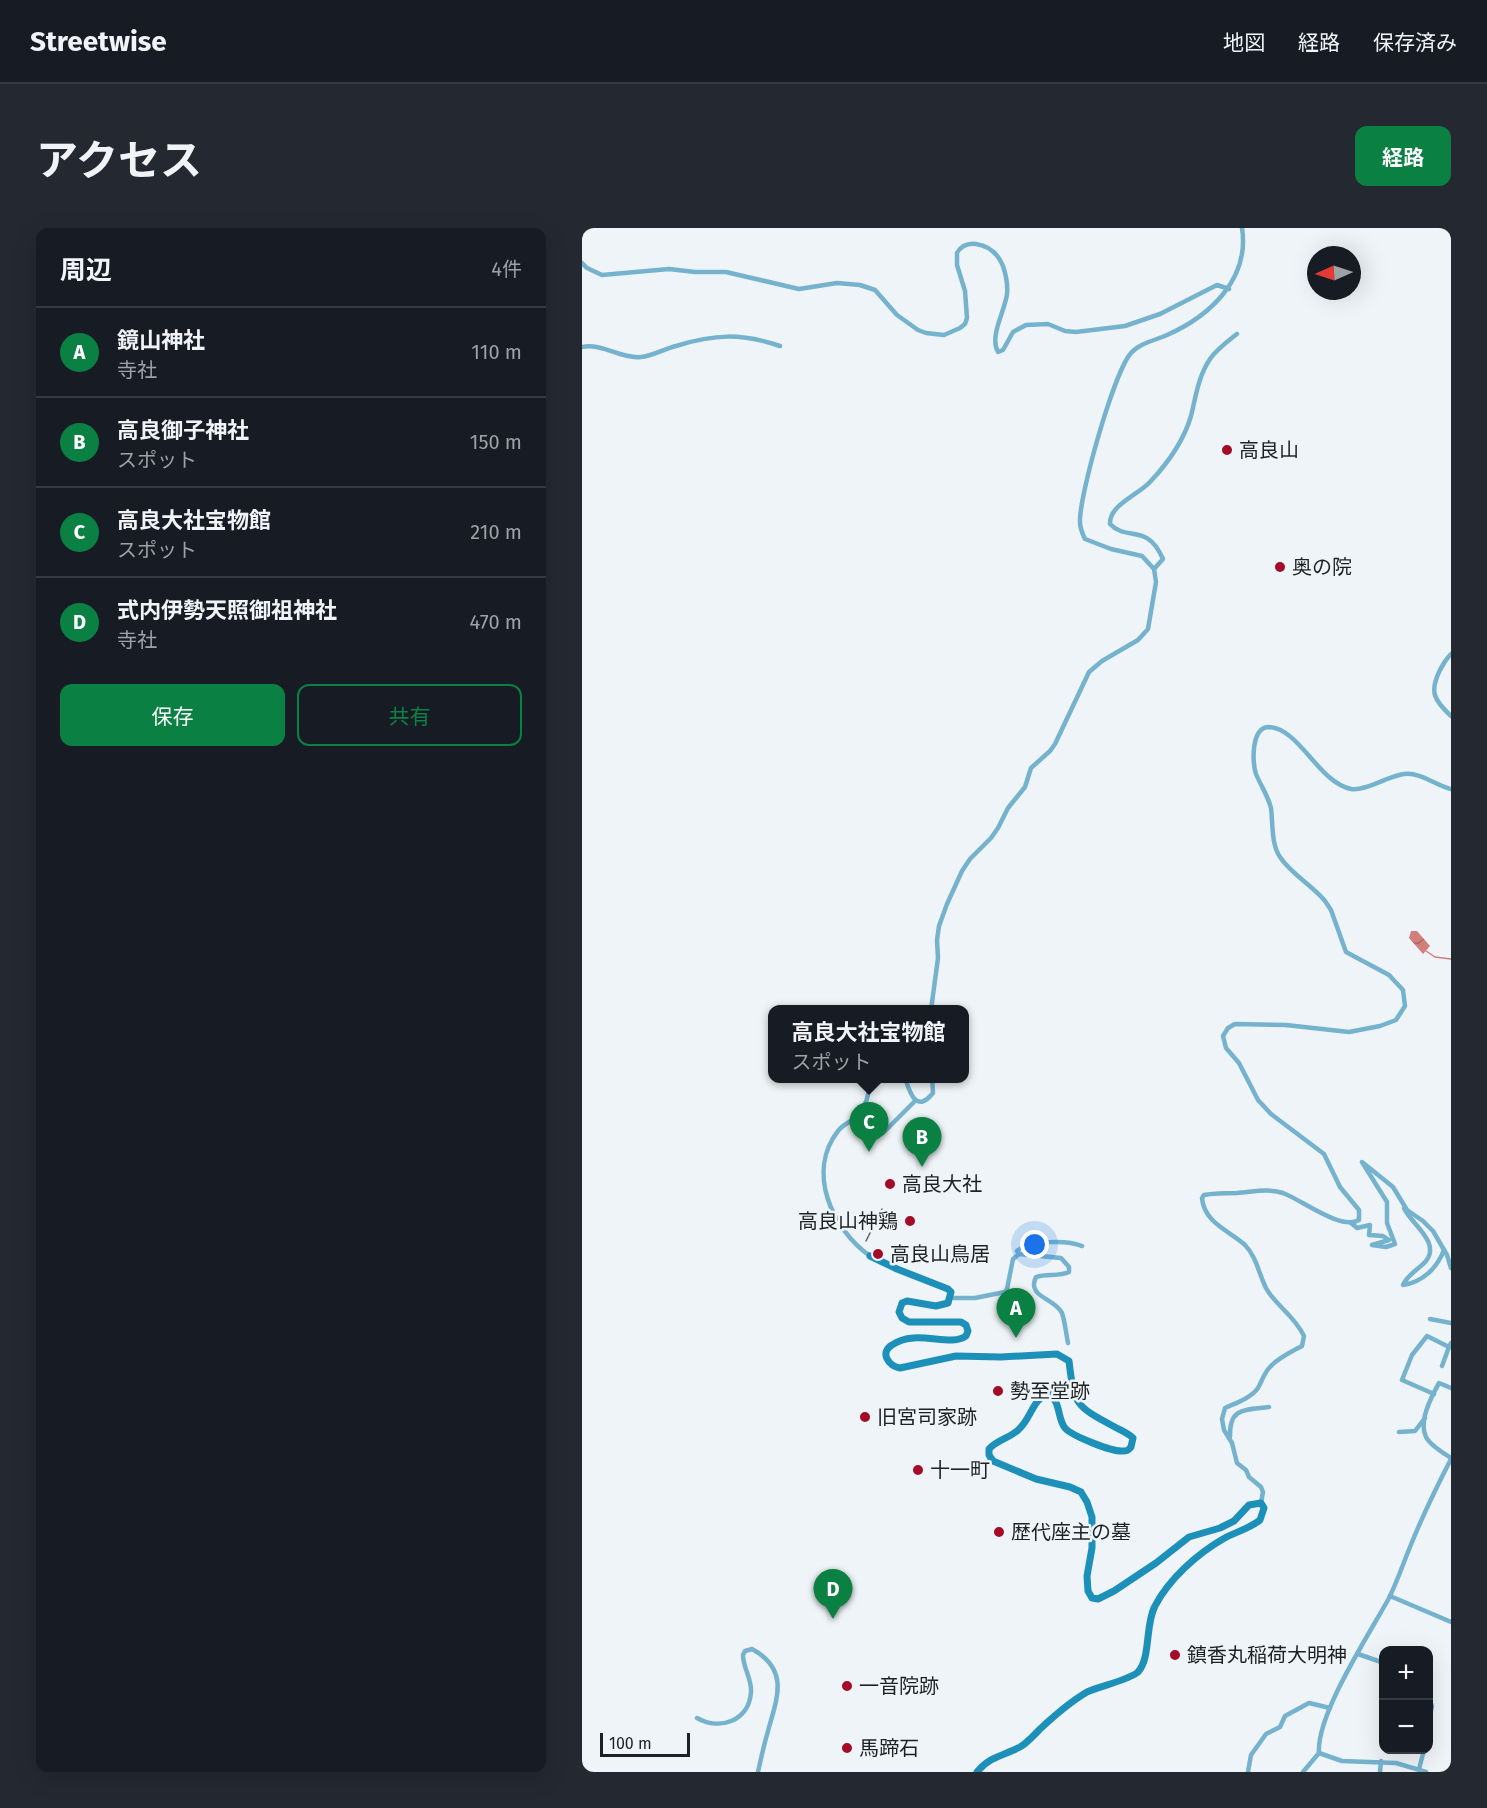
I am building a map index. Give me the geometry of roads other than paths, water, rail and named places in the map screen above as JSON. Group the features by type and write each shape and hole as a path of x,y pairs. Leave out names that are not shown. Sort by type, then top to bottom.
{"main road":[{"path":"870,1256 948,1289 951,1298 948,1303 936,1306 907,1301 902,1303 899,1312 902,1318 909,1322 961,1322 966,1325 968,1331 966,1336 956,1341 911,1337 893,1344 887,1349 886,1356 893,1367 900,1368 957,1356 1001,1357 1057,1354 1069,1361 1073,1393 1078,1404 1087,1413 1130,1435 1134,1441 1131,1447 1122,1451 1070,1432 1061,1422 1057,1404 1053,1396 1049,1394 1040,1398 1024,1425 1014,1435 993,1444 989,1449 989,1455 993,1461 1036,1479 1081,1492 1092,1517 1092,1548 1087,1576 1088,1591 1092,1598 1098,1599 1114,1591 1156,1563 1189,1537 1220,1528 1234,1521 1249,1505 1261,1503 1264,1508 1260,1520 1212,1546 1169,1585 1154,1607 1144,1662 1140,1670 1132,1676 1108,1683 1087,1693 1067,1705 1020,1747 984,1763 977,1772"}],"street":[{"path":"932,1005 938,958 939,926 962,871 998,828 1008,808 1025,787 1031,768 1050,752 1089,672 1102,661 1138,640 1148,629 1156,582 1155,569 1142,556 1085,539 1081,532 1080,520 1082,502 1101,424 1120,372 1129,355 1150,341 1193,322 1229,289 1242,256 1242,228"},
{"path":"582,263 602,275 669,269 726,272 799,289 837,283 860,285 875,290 897,315 918,330 944,335 960,328 965,324 967,318 965,291 957,265 957,253 964,245 983,245 996,253 1000,259 1007,285 1004,309 996,337 995,345 998,352 1003,350 1013,332 1026,325 1048,324 1065,331 1076,332 1106,330 1160,314 1217,285 1229,289"},
{"path":"1155,569 1163,559 1153,543 1142,535 1113,528 1109,520 1126,500 1148,484 1174,452 1190,417 1202,372 1212,356 1237,334"},
{"path":"582,347 594,346 641,357 714,336 745,337 780,346"},
{"path":"1451,654 1433,684 1437,701 1451,716"},
{"path":"1370,1225 1360,1218 1359,1210 1340,1187 1324,1154 1271,1114 1258,1100 1239,1063 1226,1048 1223,1036 1228,1028 1235,1024 1259,1023 1349,1032 1396,1020 1405,1006 1402,990 1389,975 1346,952 1326,901 1279,856 1275,846 1270,806 1254,766 1255,739 1260,730 1270,727 1287,735 1331,780 1351,789 1368,786 1389,778 1415,774 1451,789"},
{"path":"870,1083 865,1105 857,1116 839,1128 828,1146 823,1166 824,1182 830,1205 841,1226 857,1246 870,1256"},
{"path":"907,1083 915,1101"},
{"path":"915,1101 921,1102 928,1099 933,1093 933,1083"},
{"path":"883,1133 915,1101"},
{"path":"1370,1225 1368,1235 1383,1236 1389,1240 1372,1245 1386,1247 1395,1244 1387,1223 1387,1202 1362,1162 1393,1187 1407,1210 1423,1221 1432,1231 1444,1250 1451,1268"},
{"path":"1230,1437 1224,1430 1222,1419 1225,1408 1248,1397 1257,1388 1269,1367 1278,1359 1302,1346 1304,1336 1296,1322 1267,1289 1246,1246 1212,1220 1206,1213 1202,1198 1204,1195 1222,1192 1270,1190 1302,1201 1333,1219 1355,1222 1360,1218"},
{"path":"1402,1203 1405,1211 1426,1237 1430,1251 1428,1257 1403,1284 1413,1283 1433,1269 1444,1250"},
{"path":"1351,1222 1357,1228 1370,1225"},
{"path":"1019,1254 1017,1251 1020,1247 1034,1243 1053,1242 1082,1246"},
{"path":"951,1298 975,1298 1005,1293 1013,1259 1019,1254 1061,1258 1069,1267 1069,1272 1042,1275 1036,1277 1034,1282 1036,1292 1057,1306 1062,1313 1068,1342"},
{"path":"1431,1319 1451,1323"},
{"path":"1434,1394 1402,1380 1412,1355 1428,1336 1450,1345 1442,1366"},
{"path":"1399,1432 1415,1431 1425,1417 1439,1383 1451,1388"},
{"path":"1261,1503 1263,1492 1261,1487 1237,1463 1230,1437 1230,1424 1235,1414 1242,1410 1269,1407"},
{"path":"1425,1417 1426,1439 1450,1457"},
{"path":"1303,1772 1319,1753 1318,1744 1330,1708 1390,1596 1450,1457 1451,1448"},
{"path":"1390,1596 1451,1622"},
{"path":"698,1718 713,1725 723,1724 741,1716 752,1691 743,1655 745,1651 752,1649 765,1657 775,1676 778,1698 758,1772"},
{"path":"1358,1654 1379,1662"},
{"path":"1248,1772 1251,1755 1257,1745 1266,1734 1280,1726 1285,1716 1309,1703 1330,1708"},
{"path":"1319,1753 1342,1761 1381,1761 1426,1772"},
{"path":"1419,1769 1423,1754"},
{"path":"1380,1772 1381,1761"}],"water":[{"path":"1411,931 1417,931 1430,946 1423,954 1409,938"}],"waterway":[{"path":"1426,951 1435,957 1451,959"}],"tram line":[{"path":"866,1241 882,1209"}],"place":[{"name":"高良山","path":"1227,450"},
{"name":"奥の院","path":"1280,567"},
{"name":"高良大社宝物館","path":"869,1152"},
{"name":"高良御子神社","path":"922,1167"},
{"name":"高良大社","path":"890,1184"},
{"name":"高良山神鶏","path":"910,1221"},
{"name":"高良山鳥居","path":"878,1254"},
{"name":"鏡山神社","path":"1016,1338"},
{"name":"勢至堂跡","path":"998,1391"},
{"name":"旧宮司家跡","path":"865,1417"},
{"name":"十一町","path":"918,1470"},
{"name":"歴代座主の墓","path":"999,1532"},
{"name":"式内伊勢天照御祖神社","path":"833,1619"},
{"name":"鎮香丸稲荷大明神","path":"1175,1655"},
{"name":"一音院跡","path":"847,1686"},
{"name":"馬蹄石","path":"847,1748"}]}
